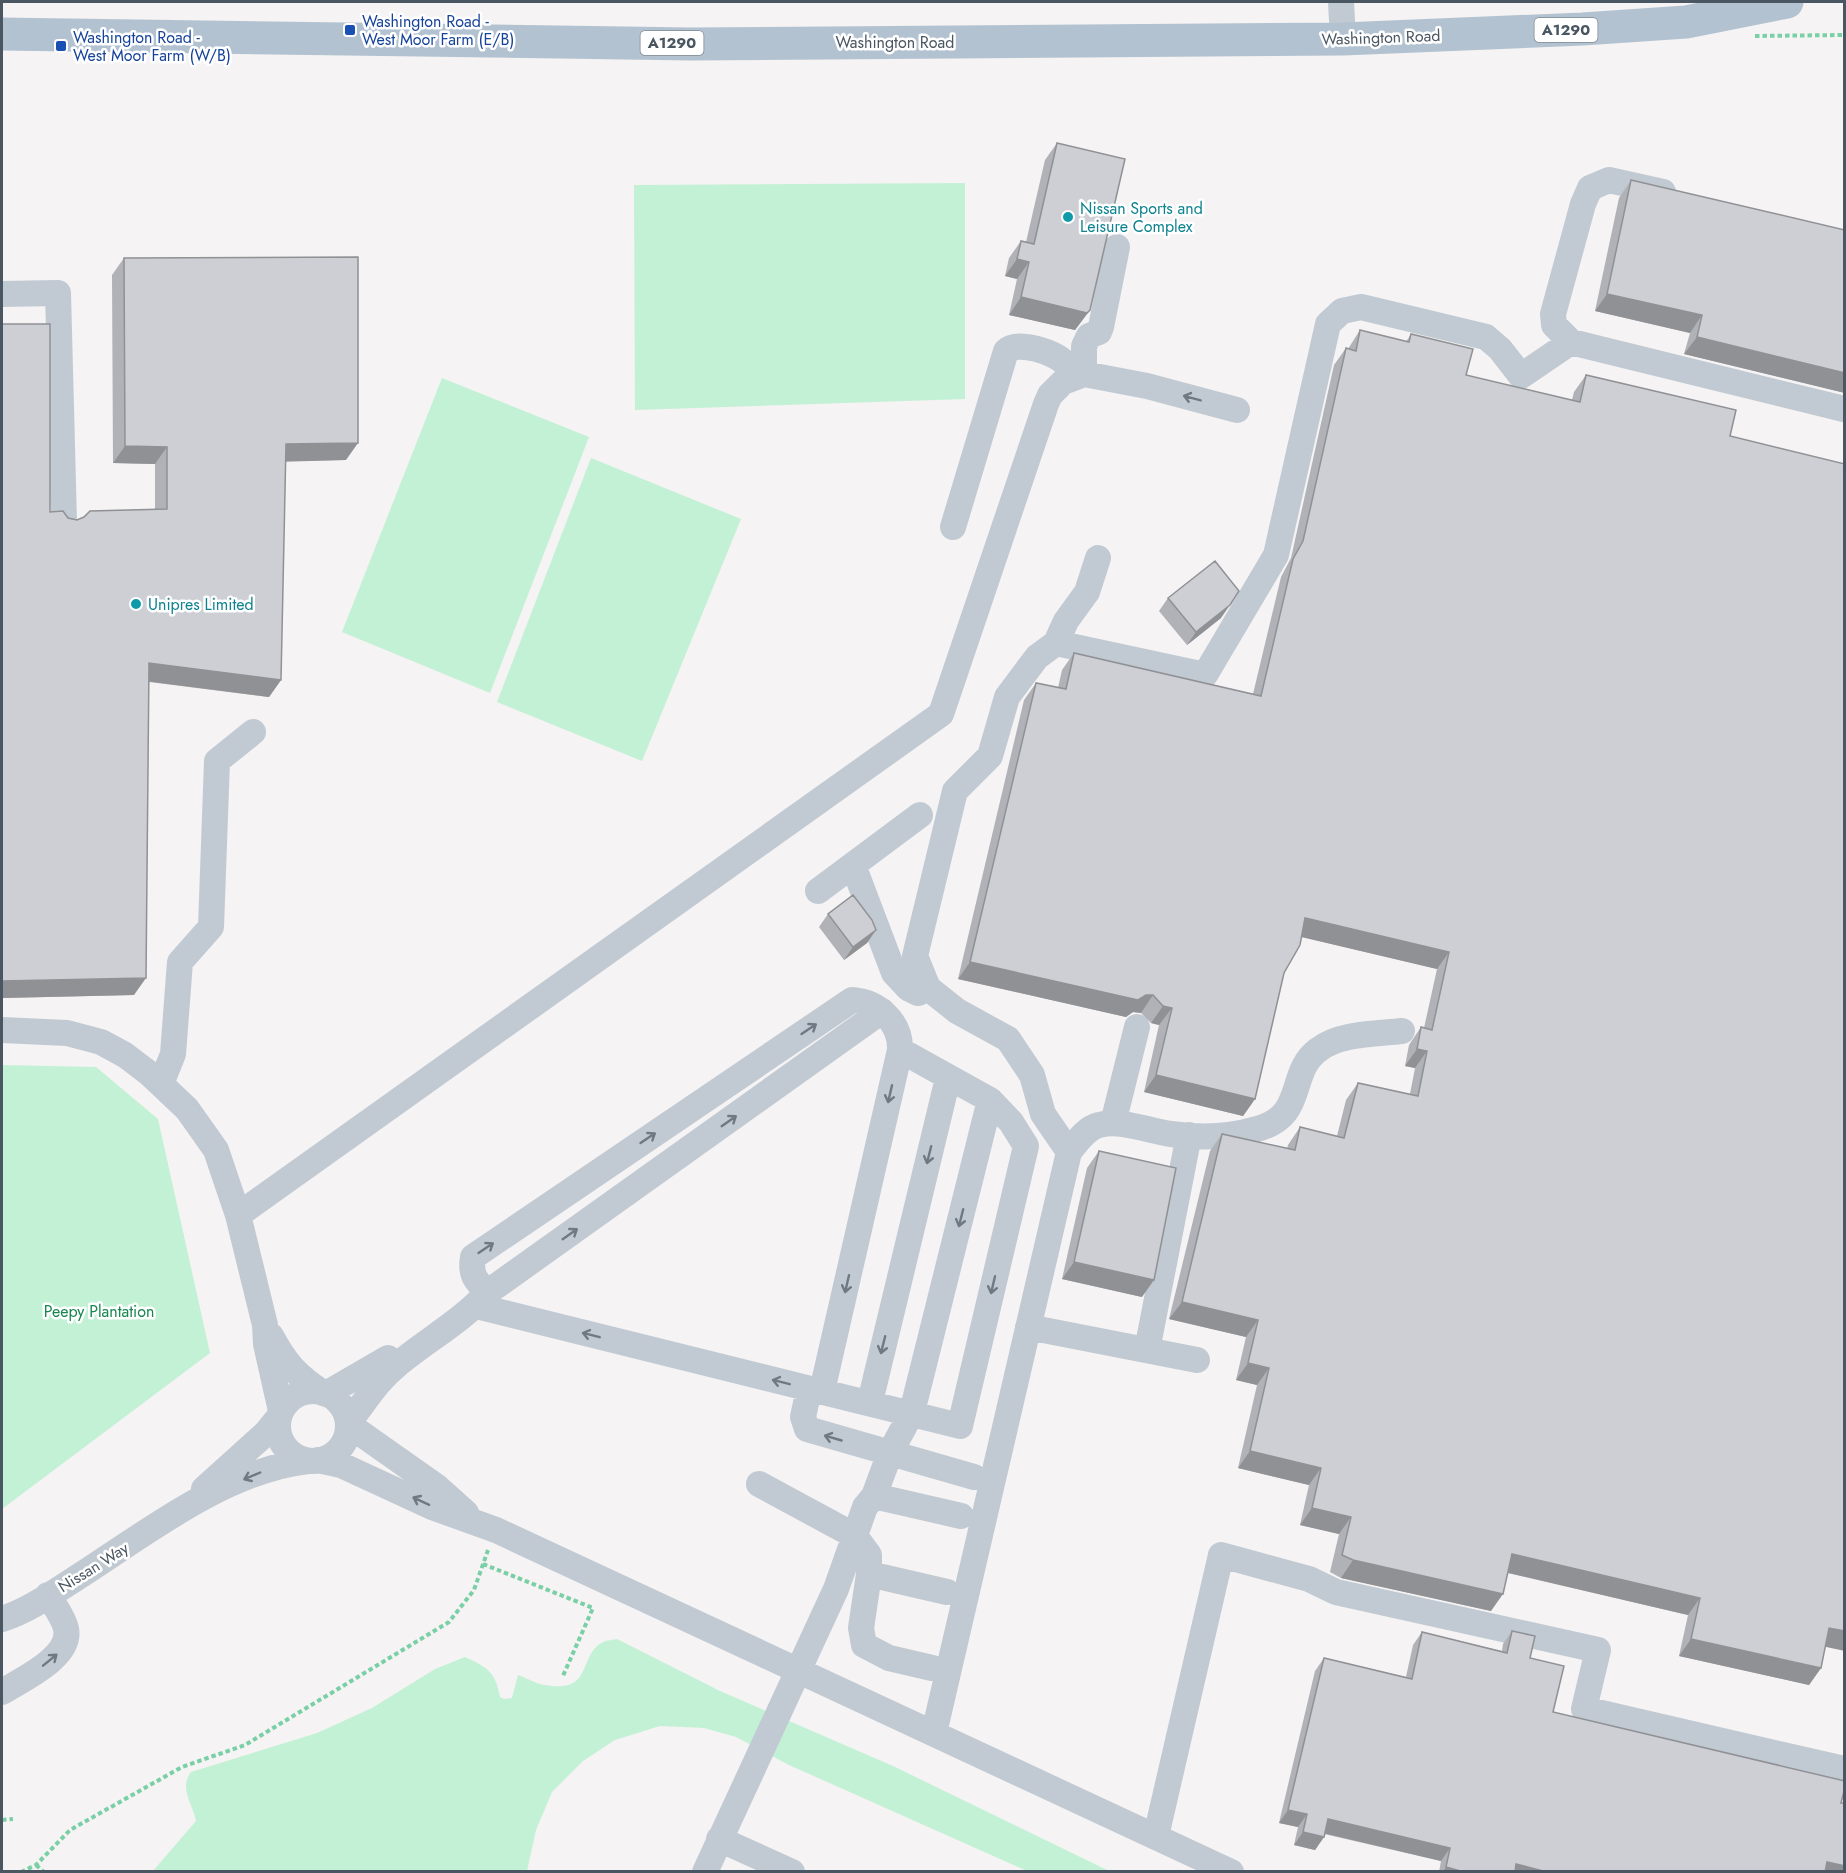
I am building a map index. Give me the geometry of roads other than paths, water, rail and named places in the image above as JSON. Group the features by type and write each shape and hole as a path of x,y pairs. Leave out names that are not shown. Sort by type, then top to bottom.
{"main road":[{"name":"Washington Road","path":"2,34 691,44 1343,39 1582,29 1686,22 1787,2"}],"street":[{"path":"1341,2 1343,39"},
{"path":"1688,197 1609,180 1590,188 1583,204 1553,314 1554,325 1571,342 1845,409"},
{"path":"1078,376 1084,346 1089,336 1099,332 1101,327 1118,248"},
{"path":"2,294 58,293 64,522"},
{"path":"1056,643 1205,675 1276,555 1328,324 1342,311 1361,307 1486,338 1500,349 1521,376 1571,342"},
{"path":"953,527 1006,351 1017,346 1040,350 1059,359 1078,376"},
{"path":"238,1215 941,714 1046,404 1050,395 1063,382 1078,376 1147,386 1237,410"},
{"path":"1069,1152 1043,1114 1032,1075 1008,1039 957,1011 928,988 915,956 955,791 990,756 1007,697 1037,657 1056,643 1066,621 1087,592 1098,558"},
{"path":"161,1084 173,1054 180,962 211,927 217,761 253,732"},
{"path":"818,891 920,815"},
{"path":"853,865 894,973 908,988 918,993 928,988"},
{"path":"482,1299 474,1280 471,1266 473,1257 852,1000 866,1001 882,1011 897,1030 900,1050 816,1390 803,1417 807,1429 974,1477"},
{"path":"182,1510 250,1476 283,1464 313,1461 332,1455 340,1447 349,1424 372,1388 396,1365 482,1299 882,1011"},
{"path":"1113,1123 1137,1028"},
{"path":"2,1030 68,1033 101,1042 125,1055 188,1109 216,1150 238,1215 265,1325 266,1344 280,1414 280,1439 286,1449 295,1456 341,1465 432,1506 486,1525 1231,1872"},
{"path":"934,1733 1069,1152 1083,1135 1097,1125 1113,1123 1173,1134 1213,1137 1258,1129 1283,1117 1291,1107 1306,1065 1317,1050 1349,1037 1402,1031"},
{"path":"182,1510 266,1433 296,1396 306,1392 324,1394 387,1358 469,1299 482,1299 816,1390 912,1412 960,1426 1026,1146 1011,1122 990,1100 900,1050"},
{"path":"870,1402 948,1078"},
{"path":"705,1872 836,1589 865,1507 874,1496 890,1453 912,1412 990,1100"},
{"path":"1147,1350 1189,1135"},
{"path":"265,1325 285,1362 300,1378 341,1407 349,1424 486,1525"},
{"path":"1028,1327 1197,1360"},
{"path":"759,1484 855,1536 869,1555 869,1574 861,1628 864,1645 889,1658 932,1668"},
{"path":"874,1496 961,1516"},
{"name":"Nissan Way","path":"2,1619 16,1614 48,1595 182,1510"},
{"path":"1156,1836 1221,1555 1309,1579 1336,1592 1598,1650 1584,1709 1845,1769"},
{"path":"869,1574 947,1592"},
{"path":"2,1692 55,1658 64,1645 67,1630 48,1595"},
{"path":"719,1839 792,1872"}],"place":[{"name":"Washington Road - West Moor Farm (E/B)","path":"350,30"},
{"name":"Washington Road - West Moor Farm (W/B)","path":"61,46"},
{"name":"Nissan Sports and Leisure Complex","path":"1068,217"},
{"name":"Unipres Limited","path":"136,604"}],"park label":[{"name":"Peepy Plantation","path":"99,1311"}]}
